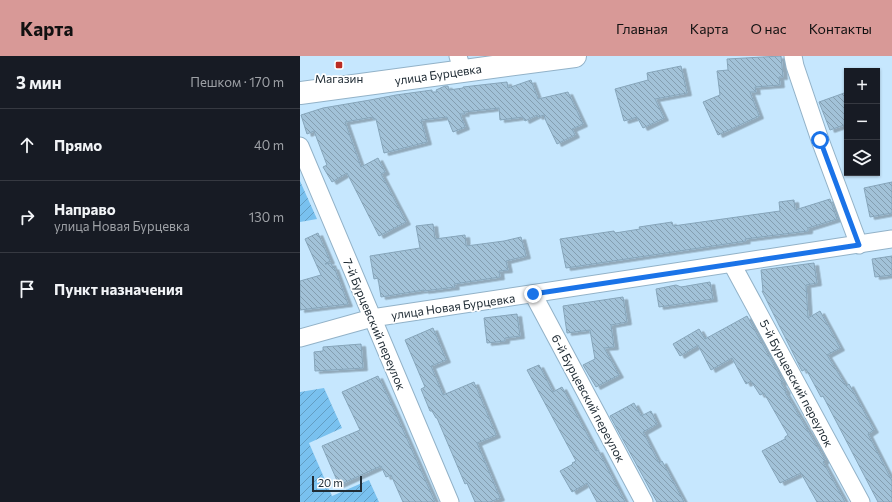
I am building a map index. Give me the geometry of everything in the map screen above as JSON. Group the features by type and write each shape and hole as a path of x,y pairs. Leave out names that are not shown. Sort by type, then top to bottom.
{"street":[{"name":"улица Бурцевка","path":"300,93 460,63 575,56"},
{"path":"793,56 820,140 859,245"},
{"name":"7-й Бурцевский переулок","path":"300,146 450,502"},
{"name":"улица Новая Бурцевка","path":"300,338 372,318 892,239"},
{"name":"5-й Бурцевский переулок","path":"732,264 861,502"},
{"name":"6-й Бурцевский переулок","path":"533,294 644,502"}],"shaded area":[{"path":"300,181 317,219 300,222"},
{"path":"324,388 342,428 309,443 332,496 369,480 379,502 300,502 300,392"}],"building":[{"path":"781,56 783,77 779,77 780,85 755,87 756,92 750,92 759,116 718,135 703,102 720,95 717,71 728,70 727,59"},
{"path":"681,66 687,93 655,99 664,118 643,128 637,117 624,121 615,89 648,80 647,73"},
{"path":"531,80 538,99 568,92 583,124 572,129 575,135 557,144 544,115 538,117 537,115 525,121 523,117 500,120 499,108 464,112 465,114 460,114 465,127 453,132 447,117 421,120 427,142 384,153 376,119 373,119 373,117 345,122 361,167 378,158 385,172 381,174 406,222 379,236 347,173 332,182 323,167 327,165 314,131 307,134 301,115 323,108 396,95 432,90 432,92 437,92 436,90 445,86 448,86 449,90 507,82 508,88"},
{"path":"844,93 844,125 830,130 819,102"},
{"path":"892,182 892,213 870,217 864,188"},
{"path":"830,199 837,219 808,228 808,231 745,239 746,241 566,268 560,239 614,231 615,233 640,229 639,227 672,222 673,226 780,211 779,202 794,200 795,210"},
{"path":"433,224 435,239 465,235 466,246 504,241 521,237 526,256 506,261 508,270 499,271 500,277 454,284 455,287 381,297 378,278 374,279 370,256 420,248 416,226"},
{"path":"318,233 330,261 325,264 331,263 333,268 334,267 348,304 300,310 300,281 321,275 305,239"},
{"path":"892,256 892,275 875,277 872,259"},
{"path":"814,263 817,283 806,285 808,318 820,311 840,348 827,355 846,386 849,384 874,430 868,434 892,481 892,502 878,502 823,396 821,397 806,369 802,371 762,291 761,270"},
{"path":"710,282 713,299 659,307 656,289 676,285 681,287"},
{"path":"623,297 627,322 611,325 614,347 604,348 619,375 596,387 583,365 595,359 590,330 567,333 563,306"},
{"path":"517,314 520,336 505,338 505,341 487,343 484,318"},
{"path":"747,316 783,382 781,383 786,391 785,392 825,460 823,462 845,502 817,502 801,473 780,483 762,451 785,439 788,435 764,393 760,395 751,381 746,384 732,358 711,370 698,345 680,356 673,344 699,329 705,339"},
{"path":"433,328 446,360 431,366 443,395 474,382 496,435 477,443 500,498 490,502 475,502 467,483 465,484 437,418 432,411 430,411 421,389 425,387 405,340"},
{"path":"361,344 363,368 315,371 314,352 323,351 323,347"},
{"path":"539,365 553,392 562,387 596,451 598,450 625,502 597,502 587,483 572,492 560,471 576,461 527,370"},
{"path":"378,376 435,502 403,502 391,475 386,477 381,466 339,485 322,446 360,430 342,392"},
{"path":"634,403 641,416 651,411 657,424 643,432 659,463 662,461 684,502 657,502 610,416"}],"place":[{"name":"Магазин","path":"339,65"}],"route":[{"path":"533,294 859,245 820,140"}]}
